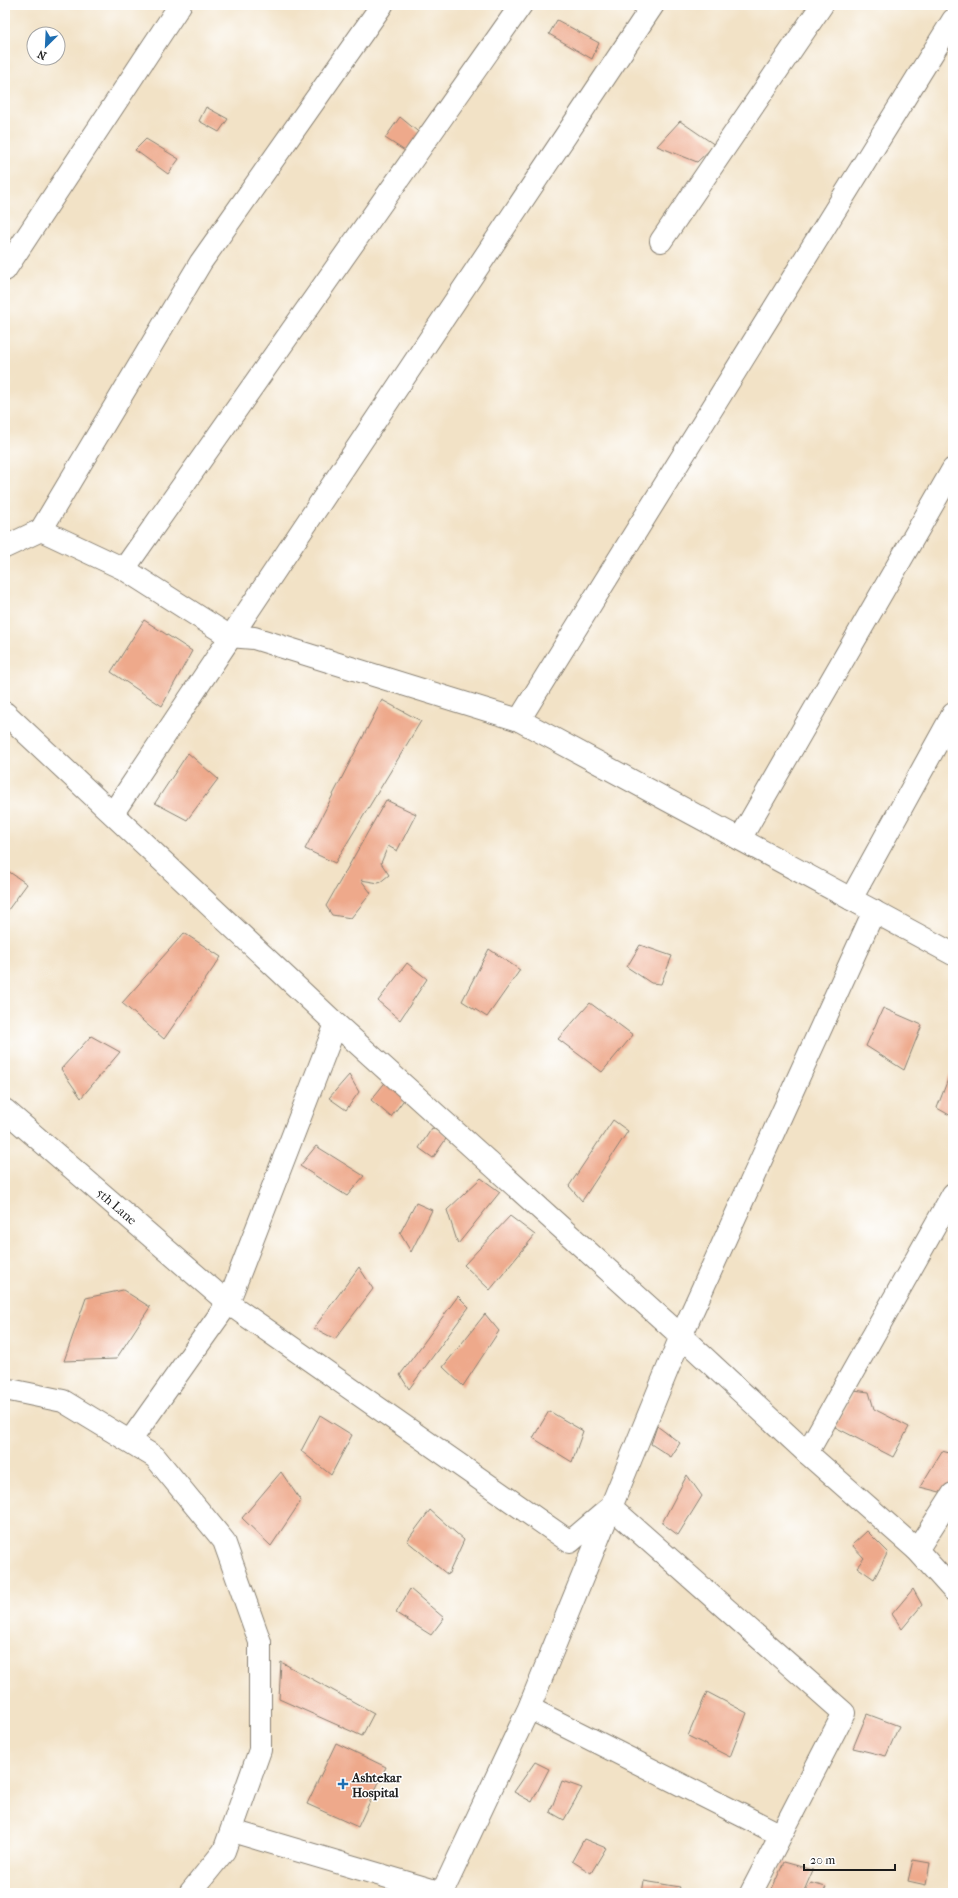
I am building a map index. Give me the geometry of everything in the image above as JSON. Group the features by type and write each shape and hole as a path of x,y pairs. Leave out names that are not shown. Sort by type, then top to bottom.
{"street":[{"path":"5,270 180,5"},
{"path":"5,547 41,530 201,262 382,5"},
{"path":"124,568 521,5"},
{"path":"113,813 229,636 653,5"},
{"path":"661,241 822,5"},
{"path":"519,720 953,20"},
{"path":"740,839 953,469"},
{"path":"41,530 124,568 229,636 254,638 519,720 953,954"},
{"path":"5,713 336,1024 681,1336 807,1453 917,1550 953,1590"},
{"path":"850,899 953,714"},
{"path":"232,1830 442,1893 529,1708 681,1336 874,911"},
{"path":"130,1442 228,1303 336,1024"},
{"name":"5th Lane","path":"5,1110 228,1303 570,1542 611,1507"},
{"path":"807,1453 953,1194"},
{"path":"5,1389 63,1401 155,1457 224,1540 260,1642 260,1750 224,1851 190,1893"},
{"path":"917,1550 953,1494"},
{"path":"611,1507 844,1713 751,1893"},
{"path":"529,1708 781,1835"}],"building":[{"path":"557,20 599,43 592,59 549,34"},
{"path":"206,107 228,119 219,132 199,121"},
{"path":"400,117 422,135 405,151 385,138"},
{"path":"680,121 715,145 697,162 657,146"},
{"path":"146,139 179,159 168,174 135,150"},
{"path":"144,620 192,651 162,706 111,672"},
{"path":"382,700 421,721 335,863 305,849"},
{"path":"188,753 218,779 187,820 155,803"},
{"path":"386,800 416,814 397,851 388,846 381,863 389,875 379,883 361,880 371,893 351,918 332,915 326,906"},
{"path":"5,869 27,884 5,914"},
{"path":"184,933 221,957 164,1039 122,1003"},
{"path":"640,945 672,956 661,984 651,983 627,967"},
{"path":"489,949 520,970 487,1017 462,1001"},
{"path":"407,963 427,979 400,1020 378,1001"},
{"path":"590,1003 633,1035 602,1072 558,1039"},
{"path":"883,1008 922,1025 904,1070 866,1046"},
{"path":"91,1036 120,1052 81,1098 61,1069"},
{"path":"950,1074 953,1074 953,1117 937,1108"},
{"path":"349,1075 359,1092 346,1110 329,1098"},
{"path":"388,1079 406,1097 391,1117 371,1100"},
{"path":"613,1120 628,1131 582,1201 569,1186"},
{"path":"432,1128 448,1136 433,1158 419,1148"},
{"path":"316,1146 364,1176 347,1196 300,1166"},
{"path":"481,1178 500,1192 458,1244 447,1210"},
{"path":"416,1203 432,1210 411,1252 400,1233"},
{"path":"510,1216 535,1235 490,1290 464,1265"},
{"path":"359,1267 373,1289 335,1339 314,1328"},
{"path":"123,1290 150,1307 116,1359 64,1361 86,1298"},
{"path":"458,1296 469,1307 409,1389 400,1375"},
{"path":"485,1314 499,1331 463,1386 443,1367"},
{"path":"854,1390 869,1392 874,1409 909,1427 893,1457 835,1427"},
{"path":"549,1411 583,1431 572,1462 533,1438"},
{"path":"320,1415 352,1435 331,1475 301,1451"},
{"path":"657,1426 680,1443 671,1457 651,1444"},
{"path":"942,1451 953,1454 953,1481 944,1493 920,1487"},
{"path":"281,1472 301,1501 271,1546 242,1518"},
{"path":"687,1475 702,1496 678,1535 662,1523"},
{"path":"430,1510 464,1540 448,1575 407,1541"},
{"path":"867,1531 888,1552 874,1579 857,1567 864,1558 852,1545"},
{"path":"410,1589 444,1618 431,1635 396,1613"},
{"path":"913,1589 922,1605 902,1629 892,1614"},
{"path":"281,1662 374,1713 362,1736 279,1699"},
{"path":"707,1692 747,1713 730,1757 688,1736"},
{"path":"867,1714 899,1726 886,1756 853,1748"},
{"path":"336,1743 386,1767 358,1827 307,1804"},
{"path":"535,1762 549,1769 532,1802 514,1792"},
{"path":"562,1781 582,1788 564,1820 550,1812"},
{"path":"584,1839 606,1848 591,1873 572,1861"},
{"path":"913,1860 930,1863 926,1885 908,1881"},
{"path":"784,1862 813,1870 803,1893 770,1893"},
{"path":"644,1881 680,1887 678,1893 642,1893"},
{"path":"811,1883 826,1887 823,1893 804,1893"}],"place":[{"name":"Ashtekar Hospital","path":"343,1784"}]}
